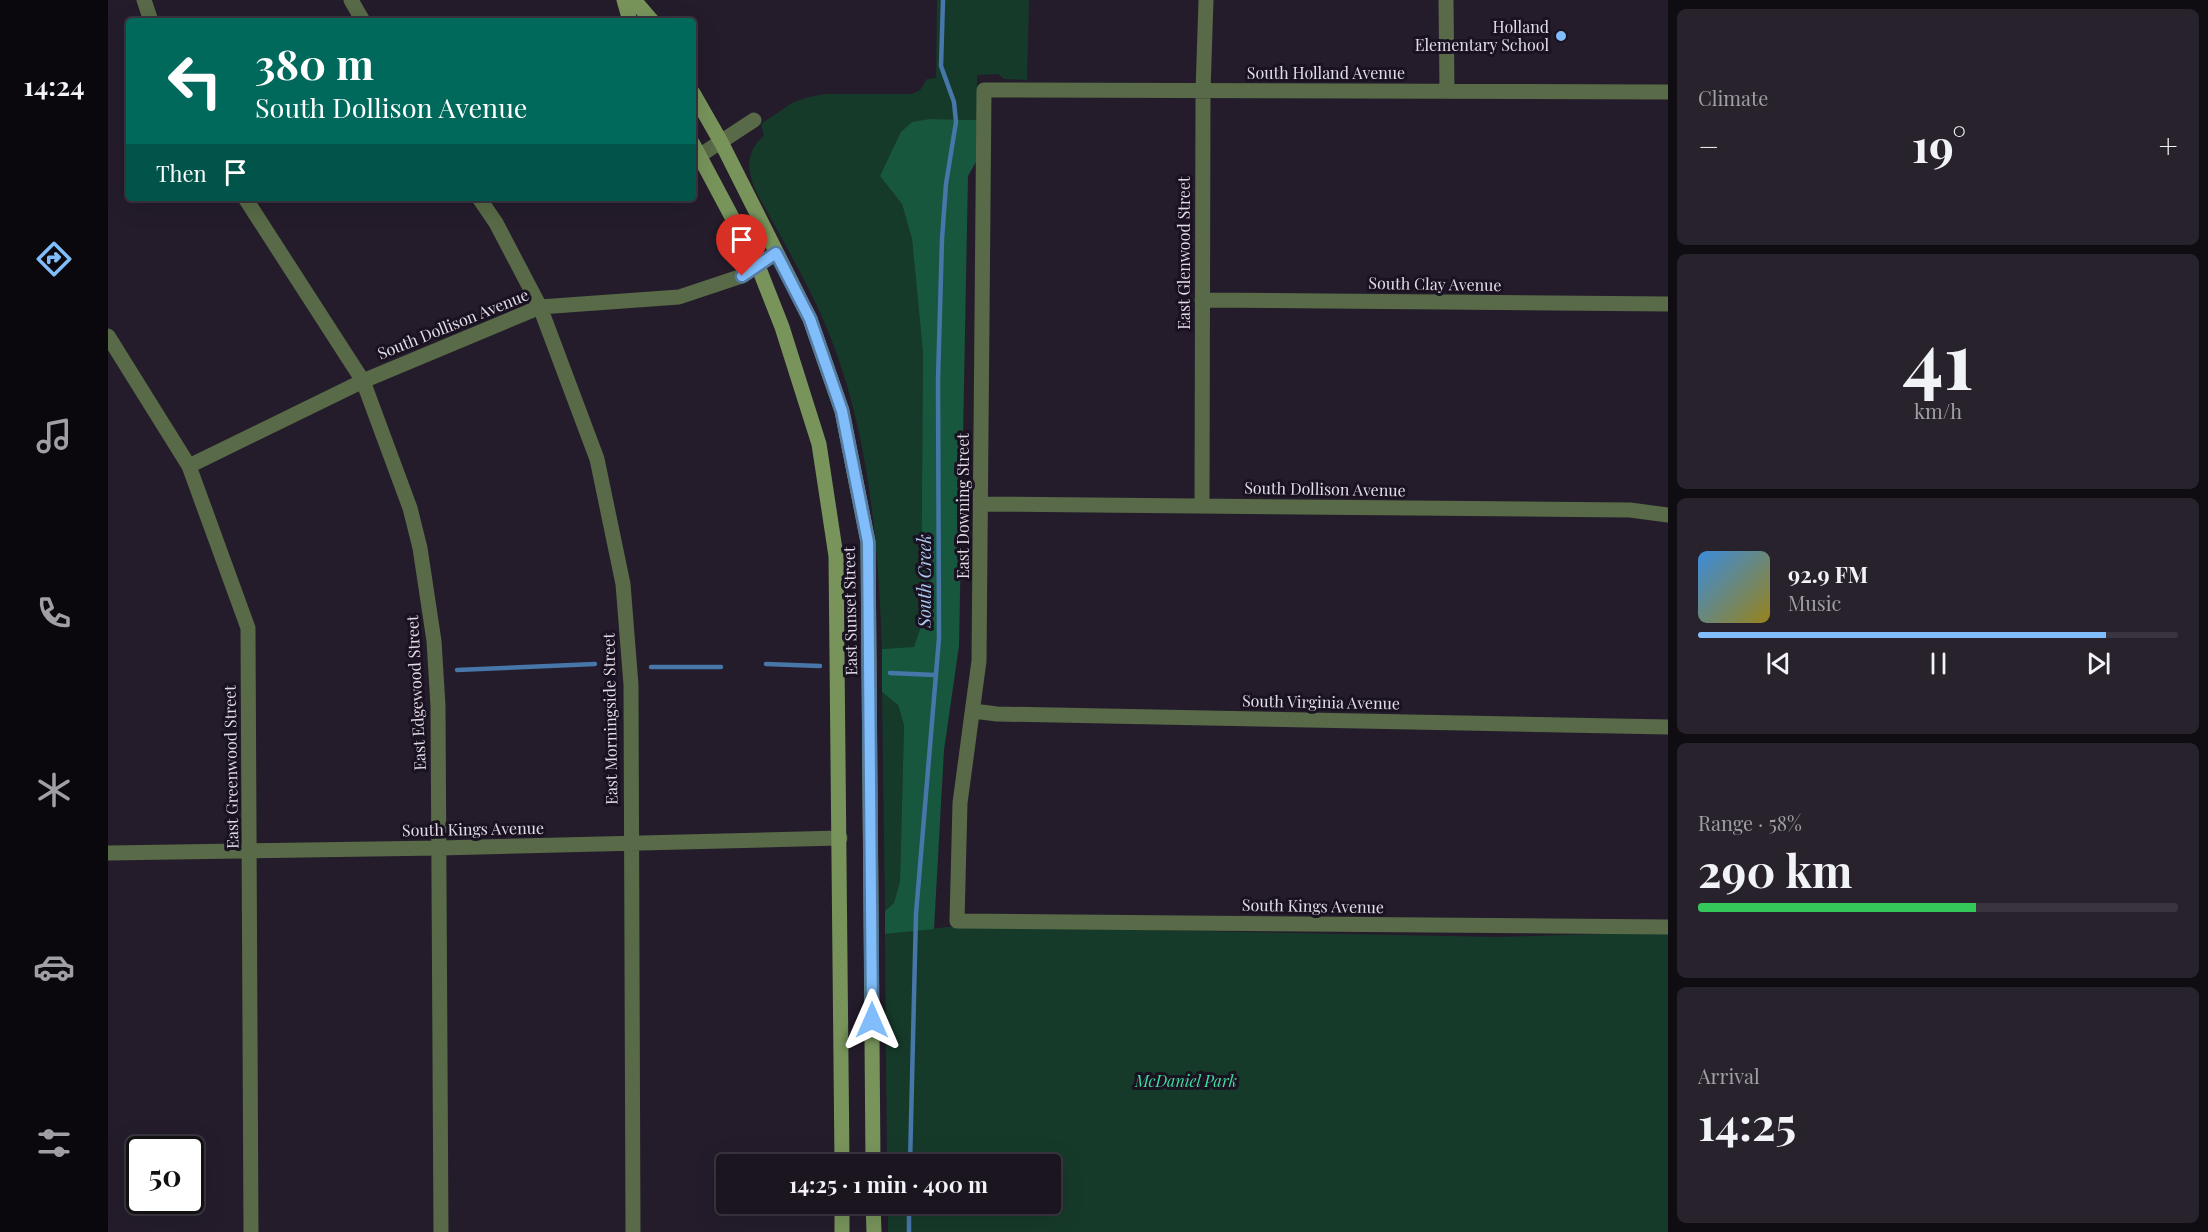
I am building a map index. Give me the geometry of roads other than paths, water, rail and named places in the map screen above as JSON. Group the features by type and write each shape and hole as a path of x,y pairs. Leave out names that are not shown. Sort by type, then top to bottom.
{"main road":[{"path":"624,0 629,18"},
{"path":"634,0 649,18"},
{"name":"East Sunset Street","path":"696,98 721,142 810,319 842,411 868,542 873,1154"},
{"name":"East Sunset Street","path":"696,150 758,266 782,327 819,444 836,556 842,1154"},
{"path":"842,1214 842,1232"},
{"path":"873,1214 874,1232"}],"street":[{"path":"144,0 150,18"},
{"path":"351,0 361,18"},
{"name":"East Glenwood Street","path":"1202,506 1203,92 1206,0"},
{"path":"1446,0 1447,91"},
{"name":"South Holland Avenue","path":"984,90 1668,92"},
{"name":"East Downing Street","path":"957,921 960,803 979,661 984,90"},
{"path":"696,150 721,142 754,120"},
{"name":"East Edgewood Street","path":"246,201 363,381 410,508 427,590 434,641 438,706 441,1232"},
{"name":"East Morningside Street","path":"481,201 496,223 540,307 597,459 622,584 630,685 633,1232"},
{"name":"South Dollison Avenue","path":"189,466 363,381 540,307 679,297 719,285 758,266 776,253"},
{"name":"South Clay Avenue","path":"1202,300 1668,304"},
{"name":"East Greenwood Street","path":"108,336 189,466 248,627 251,1232"},
{"name":"South Dollison Avenue","path":"981,504 1630,510 1668,515"},
{"name":"South Virginia Avenue","path":"973,711 997,714 1668,727"},
{"name":"South Kings Avenue","path":"108,853 440,848 840,838"},
{"name":"South Kings Avenue","path":"957,921 1668,927"}],"waterway":[{"name":"South Creek","path":"910,1154 916,914 939,638 938,380 942,239 946,184 956,122 954,102 941,66 943,0"},
{"path":"457,670 595,664"},
{"path":"766,664 820,666"},
{"path":"651,667 721,667"},
{"path":"890,673 935,675"},
{"name":"South Creek","path":"909,1214 909,1232"}],"place":[{"name":"Holland Elementary School","path":"1561,36"}],"park label":[{"name":"McDaniel Park","path":"1186,1081"}]}
